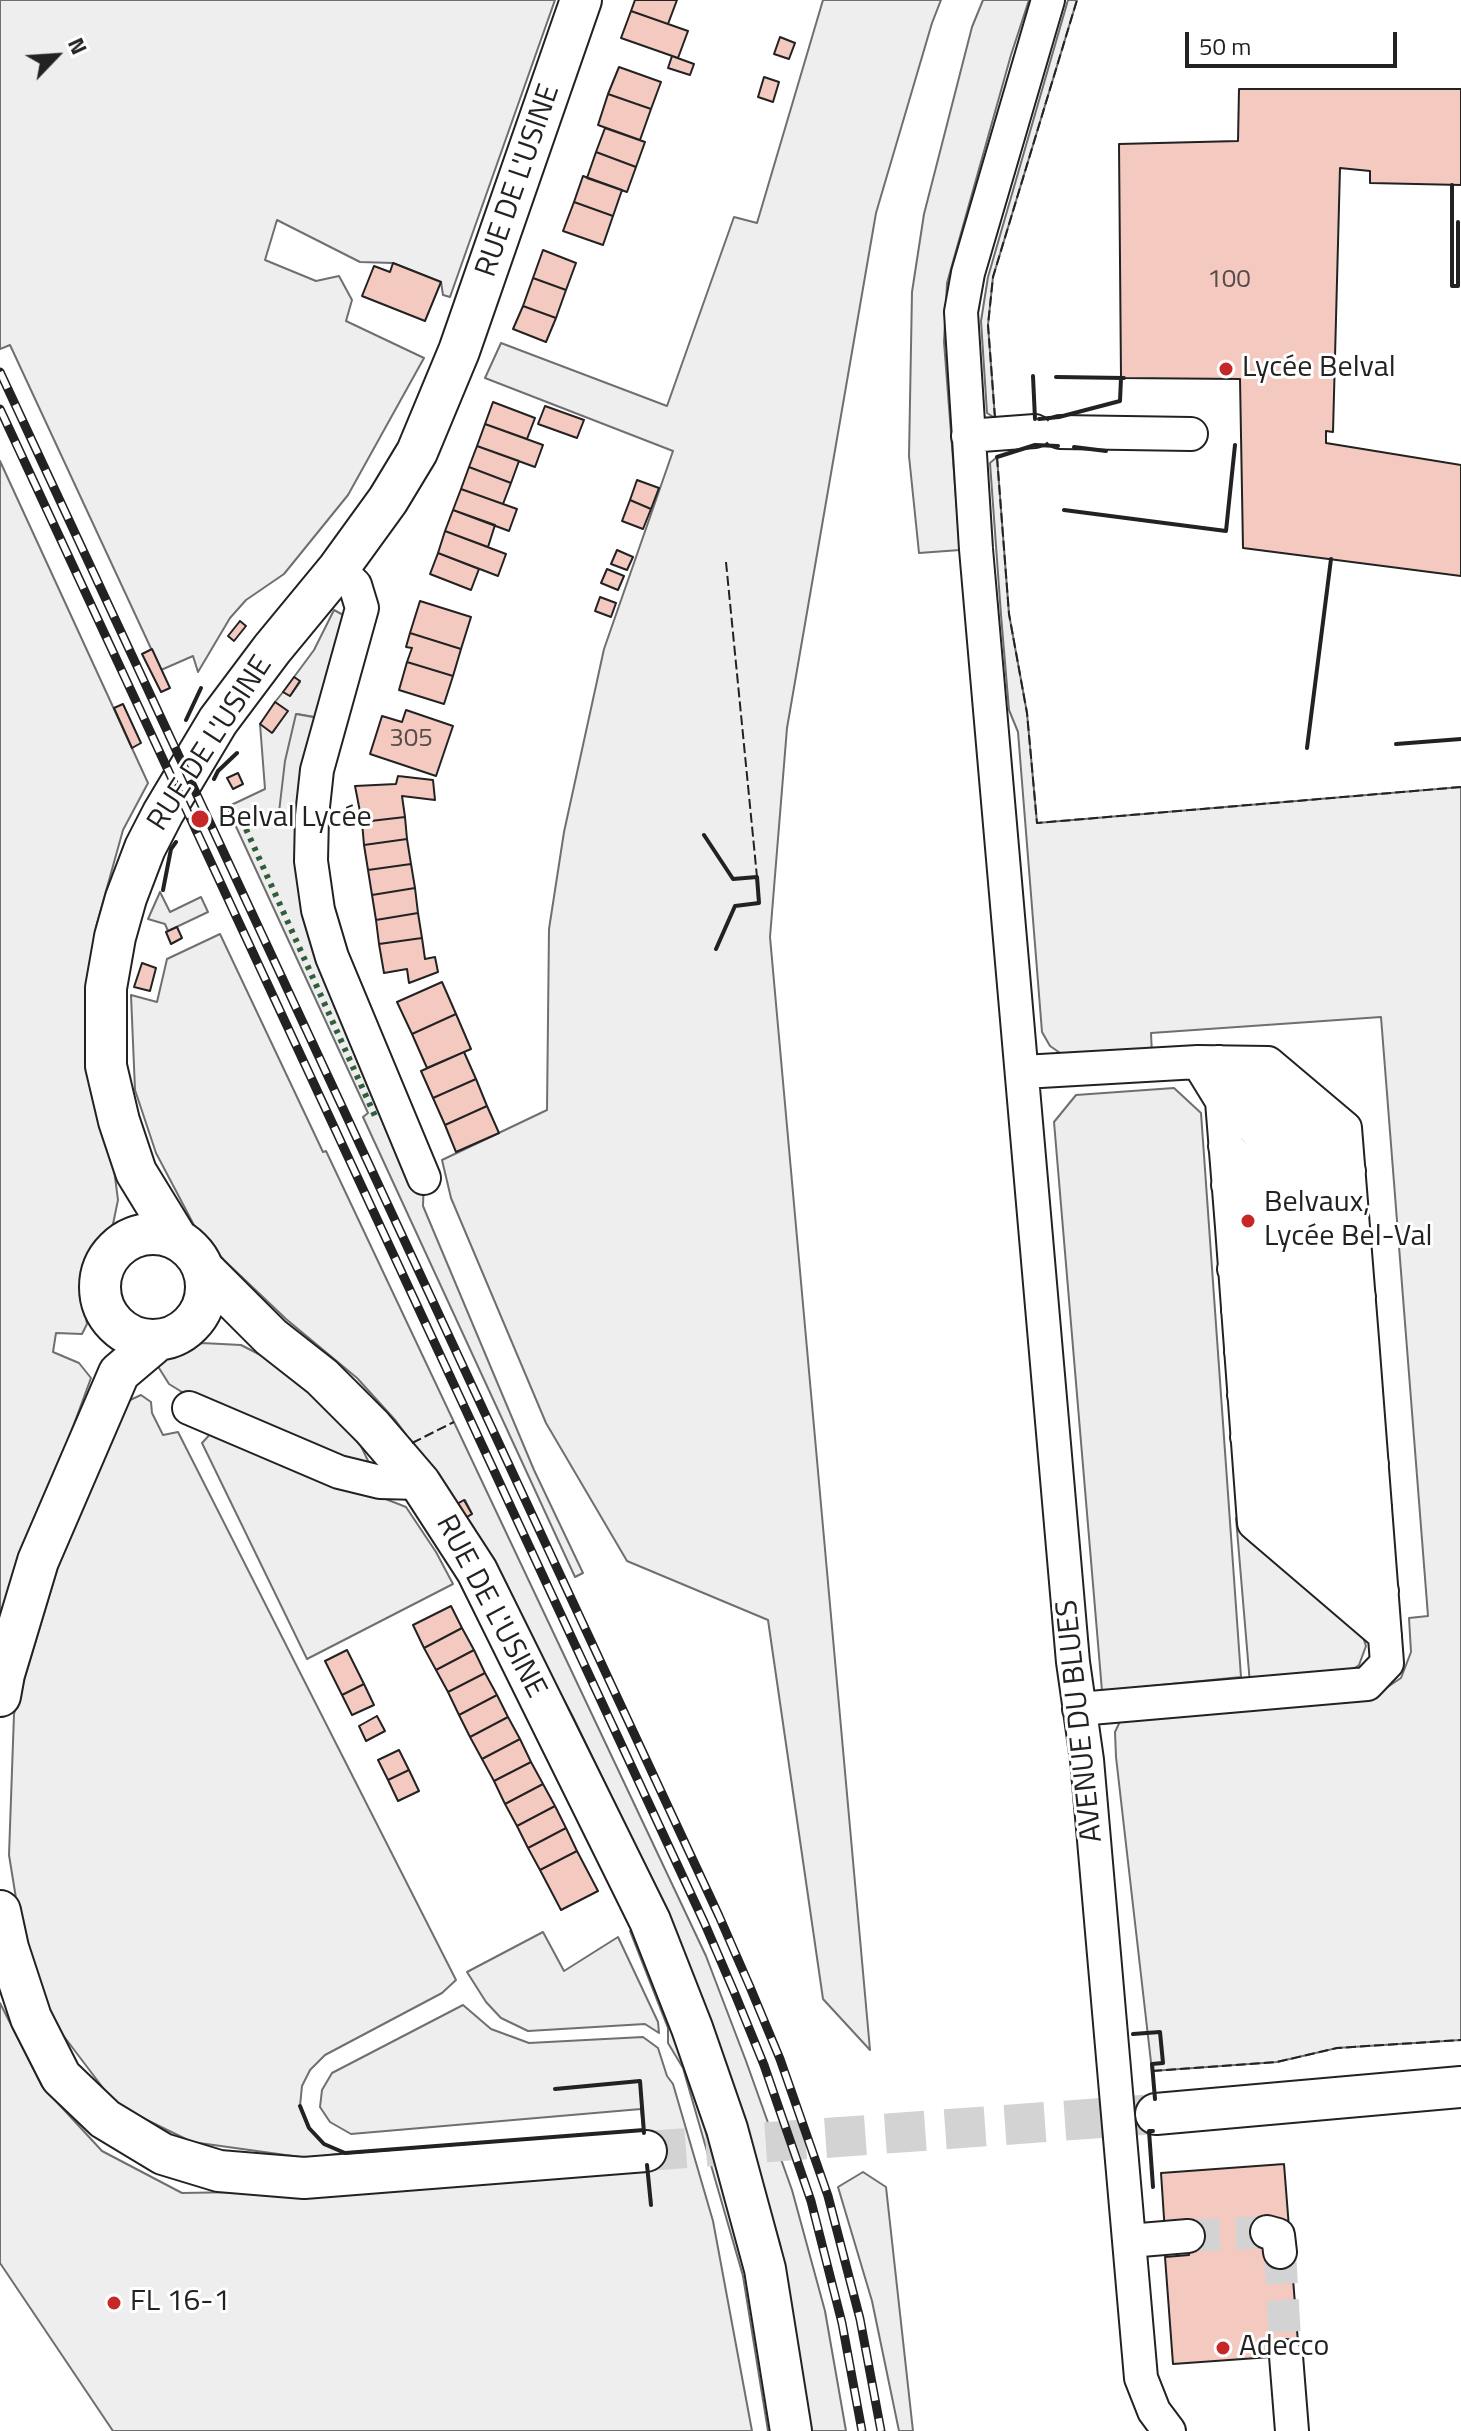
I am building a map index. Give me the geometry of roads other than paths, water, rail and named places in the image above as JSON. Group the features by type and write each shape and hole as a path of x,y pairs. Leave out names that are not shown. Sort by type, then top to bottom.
{"main road":[{"name":"RUE DE L'USINE","path":"177,1239 136,1172 119,1121 106,1066 106,988 126,898 145,848 163,813 218,721 338,569 388,500 417,452 459,351 581,0"},
{"name":"RUE DE L'USINE","path":"130,1239 136,1172"},
{"path":"119,1373 167,1338 192,1324 202,1308 206,1289 204,1270 193,1252 177,1239 162,1234 146,1234 130,1239 113,1252 103,1269 100,1287 104,1307 115,1324 135,1337 167,1338 224,1331 271,1337"},
{"name":"RUE DE L'USINE","path":"204,1270 271,1337 322,1377 372,1427 420,1483 477,1571 650,1921 692,2028 727,2129 765,2269 791,2431"},
{"path":"0,1696 38,1561 119,1373 115,1324"},
{"path":"0,1911 8,1948 31,2018 61,2077 105,2119 163,2154 219,2171 304,2178 646,2151"},
{"path":"1156,2114 1461,2087"}],"street":[{"name":"AVENUE DU BLUES","path":"1048,0 961,312 968,436 1023,1072 1141,2378 1154,2411 1169,2431"},
{"path":"968,436 1047,431 1191,434"},
{"path":"338,569 355,585 362,608 317,770 311,861 318,910 332,957 424,1178"},
{"path":"1208,1062 1222,1101 1254,1523 1385,1635"},
{"path":"1023,1072 1208,1062 1268,1063 1345,1128 1349,1171 1387,1663 1367,1684 1079,1709"},
{"path":"1222,1101 1352,1213"},
{"path":"1225,1146 1355,1255"},
{"path":"1228,1185 1359,1297"},
{"path":"1232,1227 1362,1339"},
{"path":"1234,1269 1365,1381"},
{"path":"1238,1311 1368,1423"},
{"path":"1241,1352 1372,1464"},
{"path":"1244,1395 1375,1506"},
{"path":"189,1408 339,1472 380,1482 420,1483"},
{"path":"1247,1437 1378,1548"},
{"path":"1251,1480 1382,1591"},
{"path":"1129,2241 1188,2236"},
{"path":"1286,2356 1292,2431"}],"tunnel":[{"path":"646,2151 1156,2114"},
{"path":"1188,2236 1267,2232"},
{"path":"1280,2252 1286,2356"}],"railway":[{"path":"0,372 750,1987 780,2059 828,2196 860,2319 881,2431"},
{"path":"0,409 735,1994 764,2065 811,2201 842,2323 862,2431"}],"place":[{"name":"Lycée Belval","path":"1226,369"},
{"name":"Belval Lycée","path":"200,819"},
{"name":"Belvaux, Lycée Bel-Val","path":"1248,1221"},
{"name":"FL 16-1","path":"114,2303"},
{"name":"Adecco","path":"1223,2348"}]}
